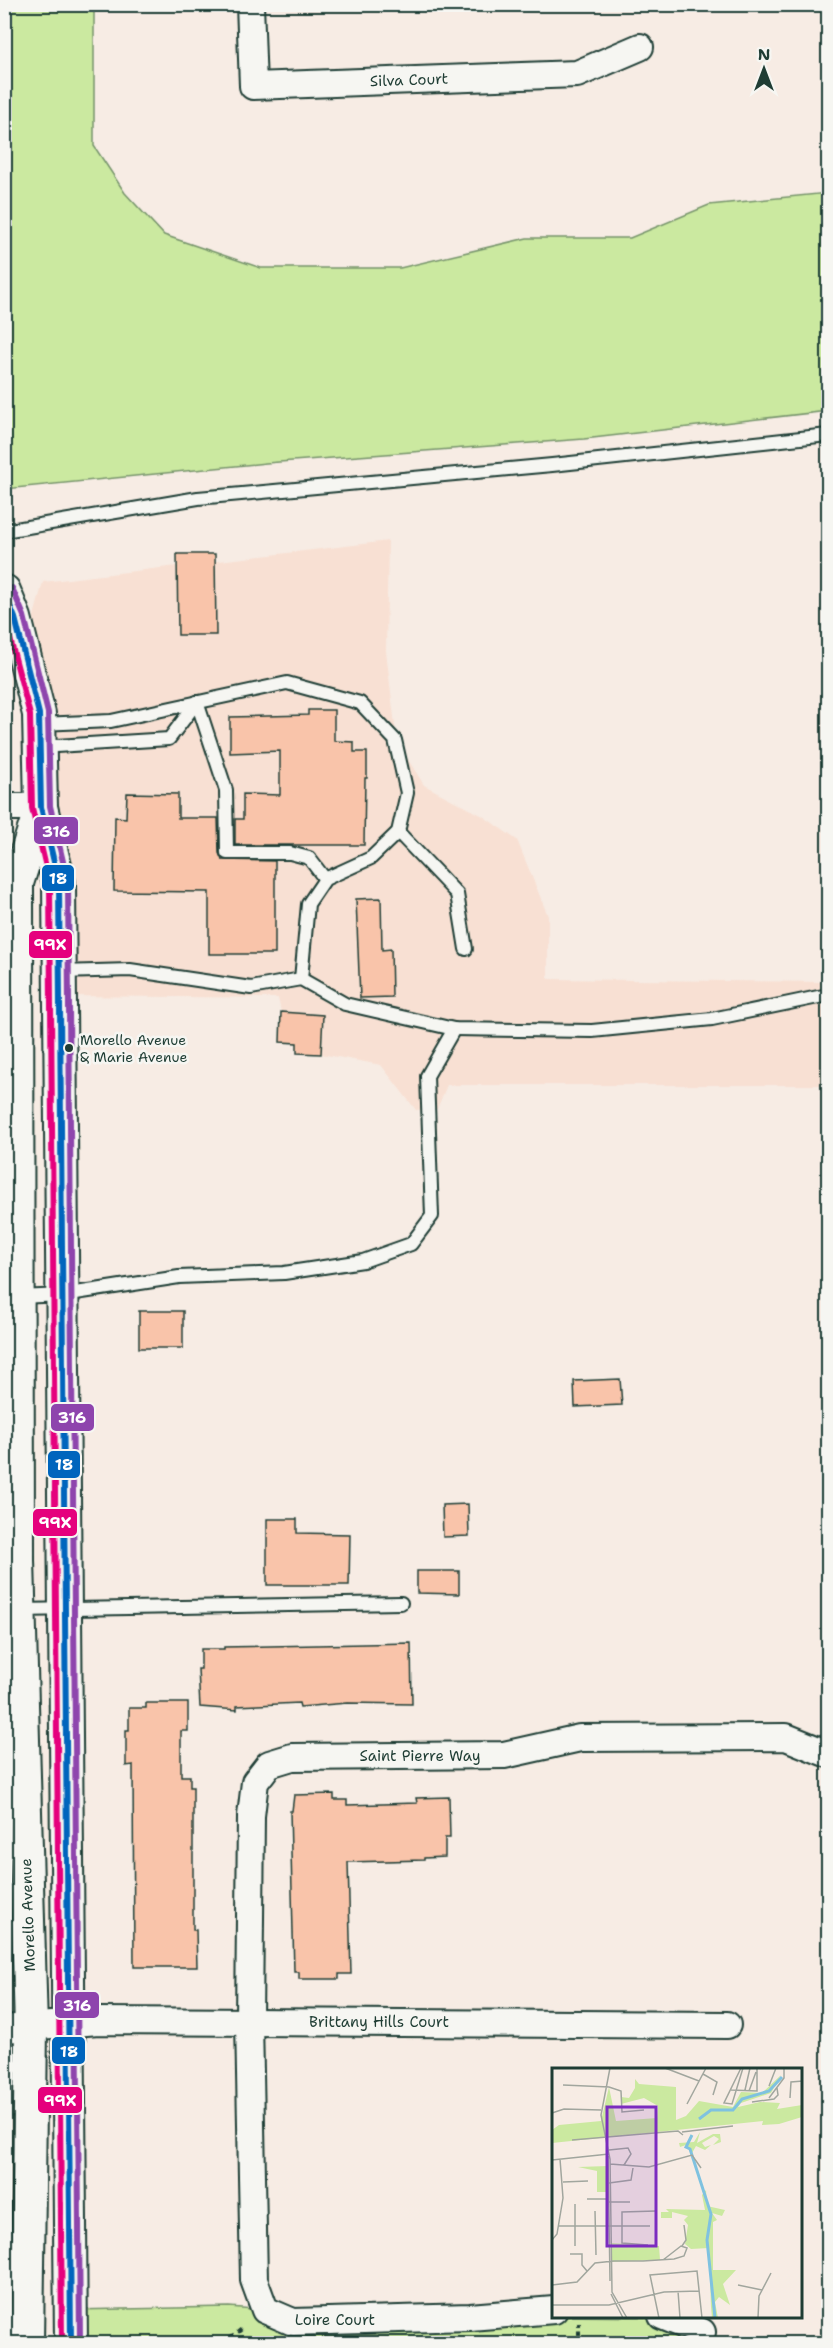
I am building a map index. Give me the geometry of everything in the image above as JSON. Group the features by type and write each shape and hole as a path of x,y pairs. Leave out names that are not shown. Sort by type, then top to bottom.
{"street":[{"name":"Silva Court","path":"250,4 253,86 577,74 640,46"},
{"name":"Morello Avenue","path":"4,591 15,618 39,714 41,807 59,883 71,2343"},
{"path":"4,807 41,807"},
{"name":"Morello Avenue","path":"27,2343 18,2029 19,1610 11,1560 18,1298 17,883 41,807"},
{"name":"Saint Pierre Way","path":"249,2021 250,1816 255,1782 269,1764 292,1756 504,1755 580,1738 786,1737 828,1754"},
{"name":"Brittany Hills Court","path":"18,2029 98,2021 727,2025"},
{"name":"Loire Court","path":"249,2021 254,2280 265,2310 293,2322 471,2317 552,2310"},
{"path":"667,2318 702,2332"}],"lane":[{"path":"4,531 198,498 552,465 828,435"},
{"path":"40,736 287,683 360,703 395,740 407,793 398,832 371,858 325,879 308,904 301,979"},
{"path":"40,736 169,739 197,702"},
{"path":"197,702 226,790 227,853 290,853 309,858 325,879"},
{"path":"398,832 457,894 466,949"},
{"path":"60,972 130,970 251,988 301,979 345,1004 454,1029 592,1031 712,1019 828,995"},
{"path":"18,1298 63,1295 179,1277 284,1273 363,1261 411,1244 432,1216 427,1076 454,1029"},
{"path":"19,1610 401,1603"}],"path":[{"path":"579,2318 579,2343"}],"shaded area":[{"path":"388,541 386,651 397,742 424,785 483,816 517,840 548,916 548,979 828,982 828,1085 447,1085 437,1109 416,1110 381,1065 321,1054 297,1053 297,1043 280,1042 281,1012 278,998 60,996 24,654 43,582"}],"green space":[{"path":"5,4 94,5 94,146 125,193 164,235 261,268 400,268 527,238 630,238 709,205 828,193 828,411 584,439 266,463 5,489"},
{"path":"229,2307 265,2310 552,2316 552,2318 665,2318 702,2332 718,2343 71,2343 70,2310"}],"building":[{"path":"177,554 215,554 216,635 178,635"},
{"path":"308,710 334,710 334,741 354,742 354,752 367,752 364,845 235,845 235,819 243,819 243,794 280,795 280,751 230,753 230,717 308,715"},
{"path":"127,793 178,794 178,818 218,818 219,853 222,860 275,861 275,954 209,954 209,892 114,891 115,817 126,818"},
{"path":"381,898 382,950 391,949 392,997 360,998 356,899"},
{"path":"281,1012 323,1015 321,1054 297,1053 297,1043 280,1042"},
{"path":"139,1311 183,1311 183,1348 139,1348"},
{"path":"620,1379 622,1405 575,1407 574,1381"},
{"path":"468,1504 469,1536 443,1537 442,1505"},
{"path":"267,1519 297,1519 297,1533 350,1534 349,1585 267,1585"},
{"path":"417,1571 459,1571 459,1594 417,1593"},
{"path":"411,1643 412,1704 347,1703 300,1707 299,1703 237,1706 237,1710 200,1707 198,1669 201,1669 201,1649"},
{"path":"146,1703 188,1703 188,1731 181,1731 181,1776 190,1776 190,1787 193,1787 193,1930 196,1930 197,1967 134,1967 133,1765 126,1766 126,1730 129,1730 129,1708 146,1708"},
{"path":"334,1794 334,1800 347,1800 347,1805 417,1803 416,1798 449,1797 450,1838 445,1838 445,1857 424,1858 424,1860 348,1862 351,1974 339,1974 339,1979 299,1979 299,1972 294,1972 290,1811 292,1811 294,1795"}],"transit line":[{"name":"316","path":"12,588 24,616 48,713 50,806 68,883 80,2344"},
{"name":"18","path":"4,592 15,618 39,714 41,807 59,883 71,2344"},
{"name":"99X","path":"4,616 30,715 32,808 50,884 62,2344"}],"place":[{"name":"Morello Avenue & Marie Avenue","path":"69,1048"}]}
